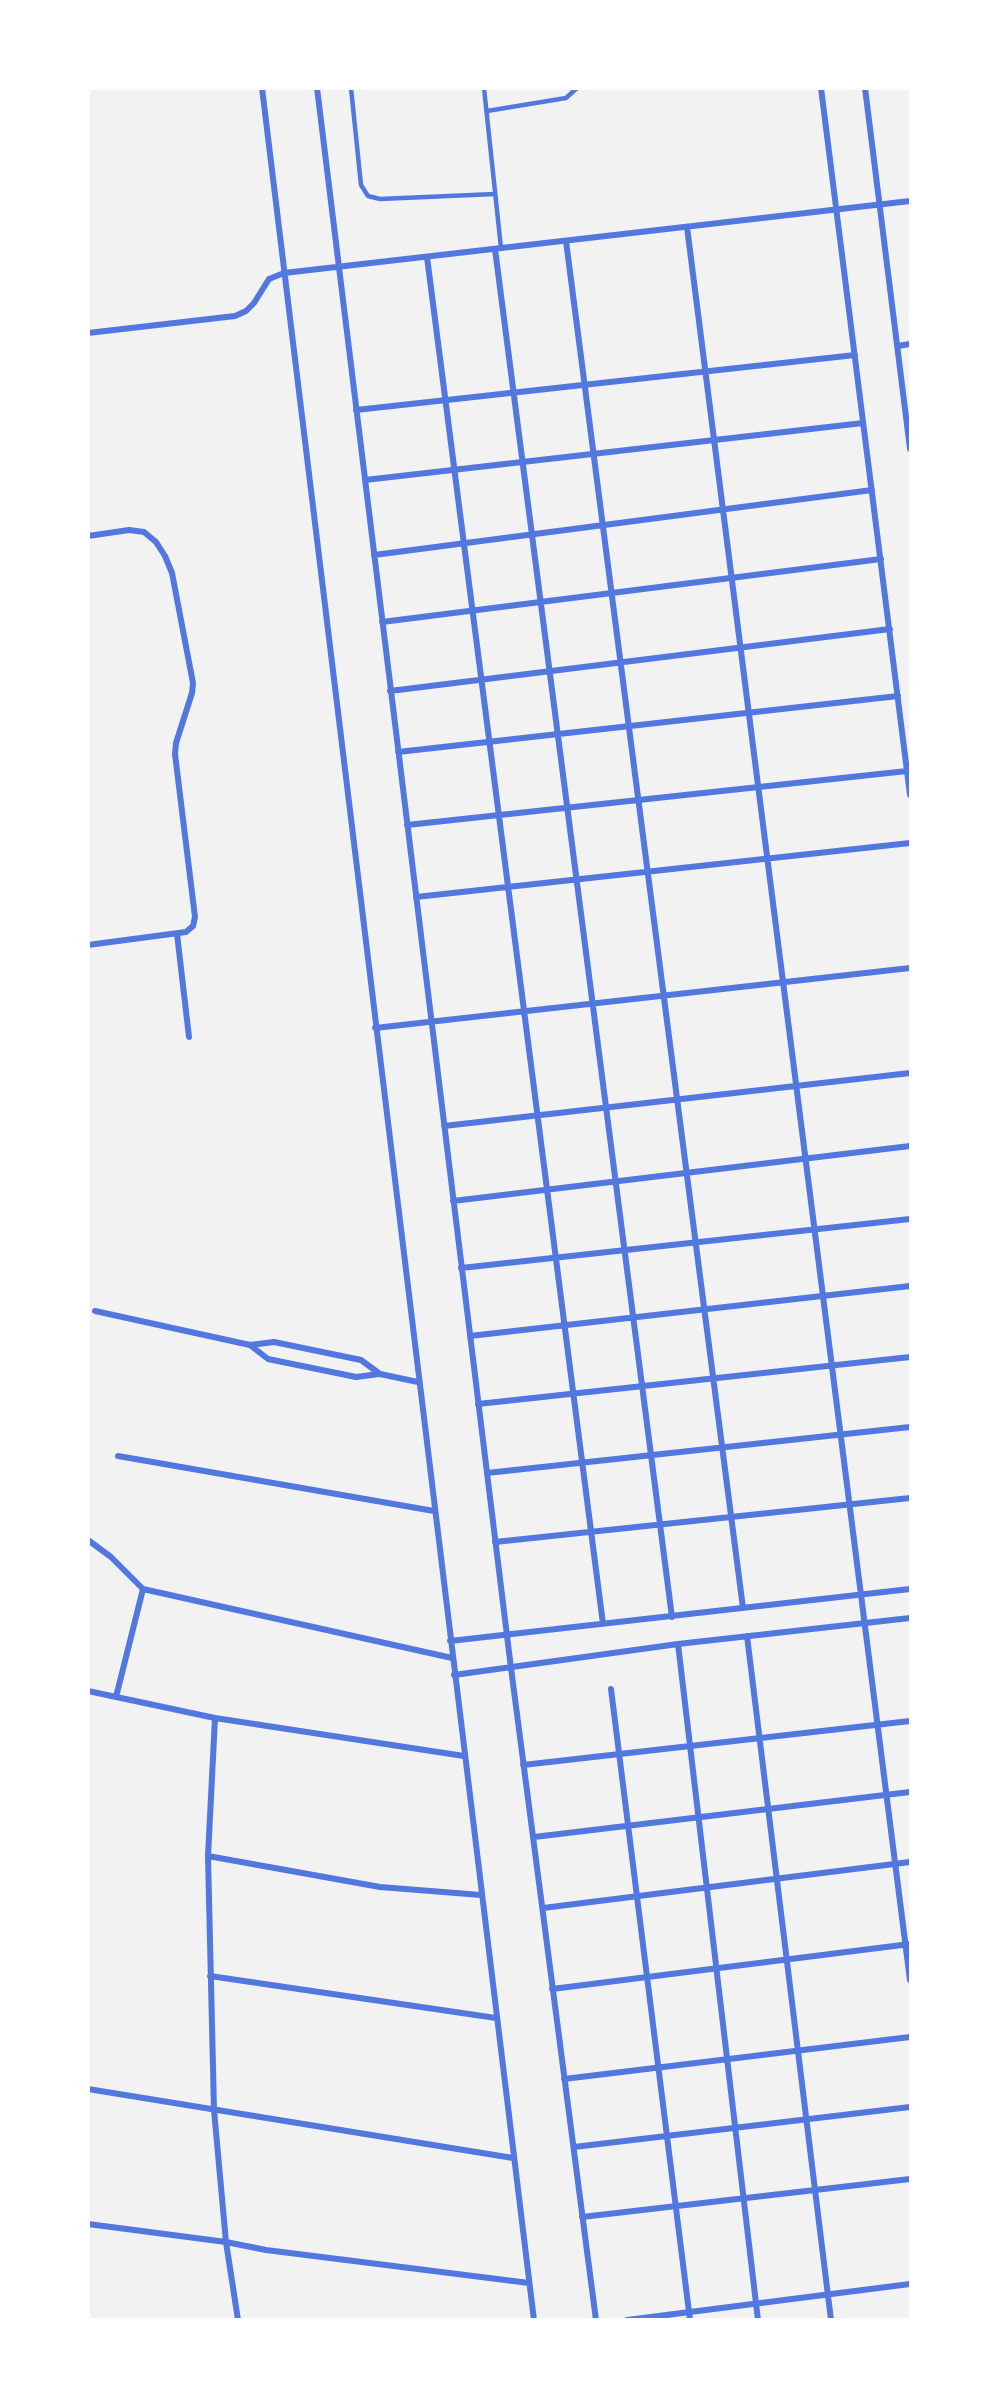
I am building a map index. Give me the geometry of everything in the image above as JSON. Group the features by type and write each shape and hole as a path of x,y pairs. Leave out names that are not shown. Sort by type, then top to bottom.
{"street":[{"path":"262,88 534,2319"},
{"path":"317,88 510,1668 596,2319"},
{"path":"821,88 910,795"},
{"path":"865,88 908,415 910,449"},
{"path":"88,333 236,316 246,311 254,303 263,285 269,279 284,273 910,201"},
{"path":"687,226 861,1594 908,1944 910,1980"},
{"path":"566,241 743,1608"},
{"path":"498,248 514,393 672,1617"},
{"path":"427,257 593,1531 603,1624"},
{"path":"898,346 910,344"},
{"path":"356,410 855,355"},
{"path":"365,480 863,423"},
{"path":"374,555 872,490"},
{"path":"88,536 129,530 144,532 156,542 172,573 193,683 175,754 195,917 193,927 186,932 88,945"},
{"path":"382,622 880,558"},
{"path":"390,691 890,629"},
{"path":"398,752 898,696"},
{"path":"407,825 907,771"},
{"path":"416,897 910,843"},
{"path":"177,934 189,1037"},
{"path":"375,1028 910,968"},
{"path":"444,1126 910,1072"},
{"path":"453,1201 910,1146"},
{"path":"461,1268 910,1219"},
{"path":"470,1336 910,1286"},
{"path":"95,1311 250,1345 274,1342 361,1360 380,1374"},
{"path":"250,1345 268,1359 356,1377 380,1374 418,1382"},
{"path":"478,1404 910,1357"},
{"path":"487,1473 910,1427"},
{"path":"118,1456 434,1511"},
{"path":"495,1542 910,1498"},
{"path":"88,1540 111,1557 143,1589 452,1658"},
{"path":"116,1697 143,1589"},
{"path":"450,1641 910,1589"},
{"path":"454,1675 678,1644 910,1618"},
{"path":"747,1636 831,2319"},
{"path":"678,1644 758,2319"},
{"path":"611,1689 690,2319"},
{"path":"88,1691 215,1718 464,1756"},
{"path":"215,1718 208,1856 214,2110 226,2242 238,2319"},
{"path":"523,1765 910,1721"},
{"path":"534,1837 910,1792"},
{"path":"208,1856 380,1887 481,1895"},
{"path":"543,1908 910,1862"},
{"path":"552,1989 908,1944"},
{"path":"210,1976 496,2018"},
{"path":"564,2079 910,2037"},
{"path":"88,2089 513,2158"},
{"path":"574,2147 910,2107"},
{"path":"582,2217 910,2179"},
{"path":"88,2224 226,2242 266,2250 529,2283"},
{"path":"627,2319 910,2284"}],"lane":[{"path":"351,88 361,185 368,196 380,199 495,194"},
{"path":"484,88 498,248"},
{"path":"487,111 566,98 577,88"}]}
